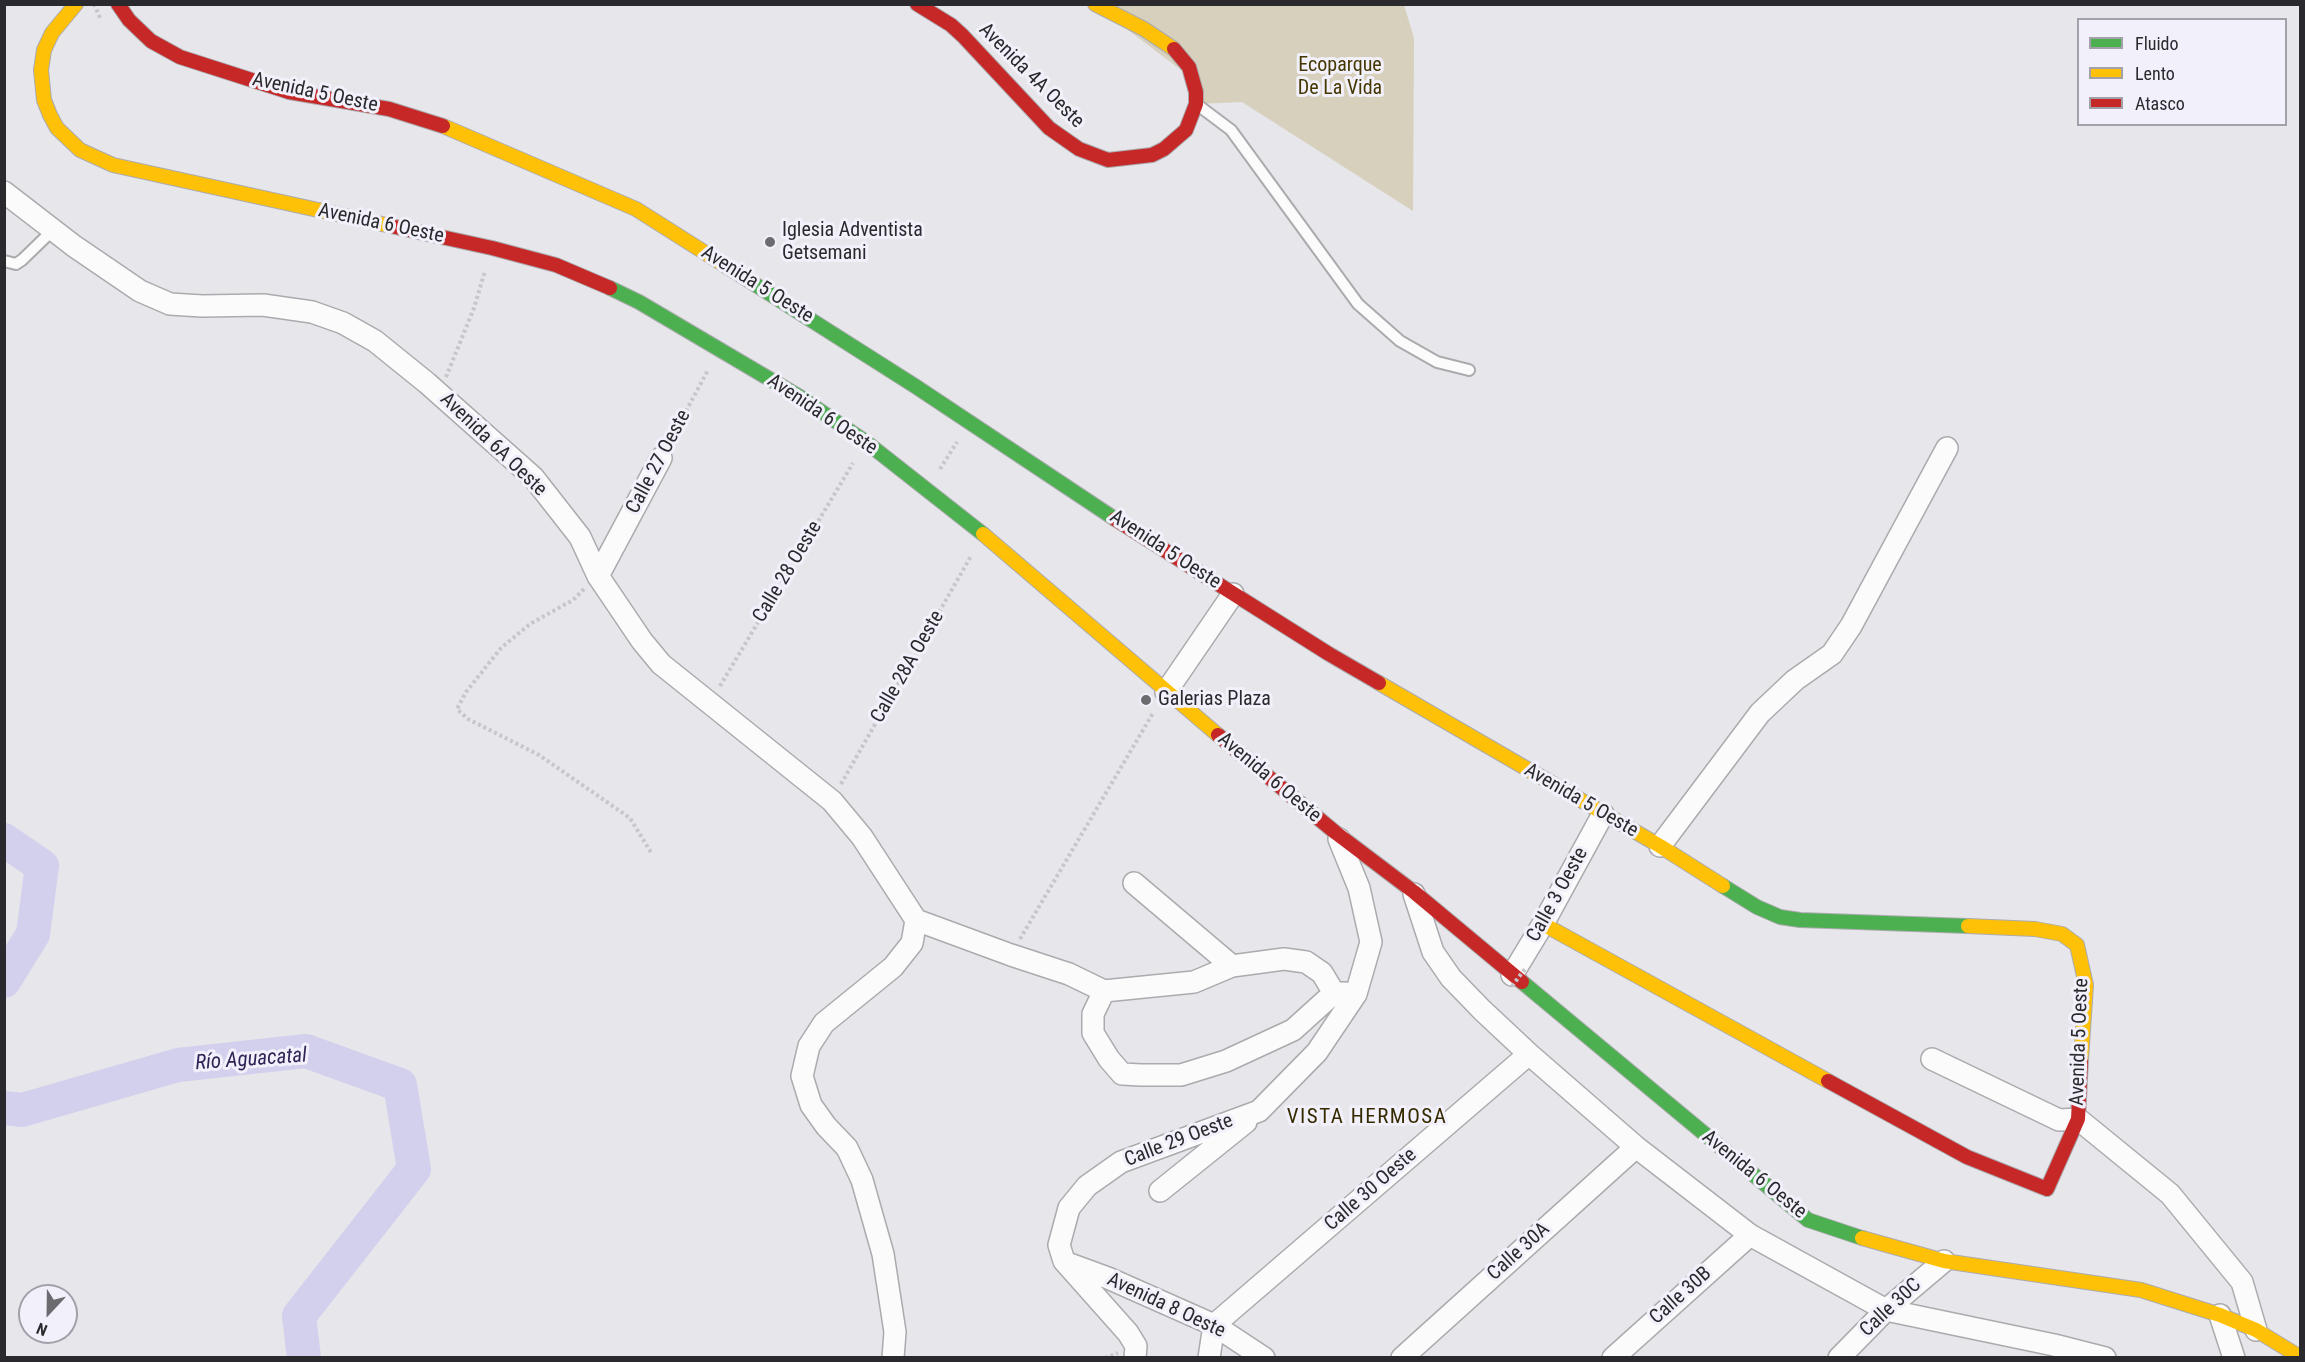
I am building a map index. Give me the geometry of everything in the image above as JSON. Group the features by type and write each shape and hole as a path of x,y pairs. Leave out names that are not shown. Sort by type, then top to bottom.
{"main road":[{"name":"Avenida 5 Oeste","path":"118,4 129,20 151,41 180,57 289,92 388,109 440,125 636,209 742,274 1161,549 1329,654 1660,846 1757,907 1780,917 1800,920 2035,929 2062,934 2077,945 2086,985 2078,1119 2047,1189 1967,1157 1543,924"},
{"name":"Avenida 4A Oeste","path":"917,4 951,25 963,36 1049,128 1089,154 1117,160 1138,158 1164,149 1186,130 1196,104"},
{"path":"1095,4 1160,38 1172,47 1188,67 1196,92 1196,104"},
{"name":"Avenida 6 Oeste","path":"69,6 44,50 41,70 44,100 57,128 72,144 89,156 113,165 492,248 556,265 599,282 720,349 800,397 866,442 983,534 1166,692 1336,833 1414,892 1808,1220 1842,1233 1944,1260 2141,1290 2220,1315 2256,1330 2301,1357"}],"street":[{"name":"Avenida 6A Oeste","path":"4,192 53,230 140,291 170,304 263,305 312,312 343,323 375,341 440,394 532,477 580,537 598,576 642,641 661,664 832,801 862,837 916,920"},
{"path":"1660,846 1760,713 1795,680 1832,654 1851,626 1947,448"},
{"name":"Calle 27 Oeste","path":"598,576 661,458"},
{"path":"1166,692 1233,594"},
{"name":"Calle 3 Oeste","path":"1516,976 1602,814"},
{"name":"Calle 29 Oeste","path":"1064,1262 1059,1245 1068,1208 1087,1186 1121,1162 1259,1111 1317,1052 1356,994 1371,942 1359,888 1336,833"},
{"path":"1134,883 1232,966"},
{"path":"1414,892 1433,952 1451,978 1529,1054 1636,1147 1750,1235 1886,1310 2055,1345 2104,1358"},
{"path":"893,1358 895,1332 883,1254 862,1180 847,1148 826,1126 811,1105 802,1076 809,1046 824,1023 893,967 912,943 916,920 1011,956 1068,974 1104,991 1194,982 1232,966 1284,959 1306,962 1322,973 1334,993"},
{"path":"1104,991 1093,1014 1093,1034 1122,1074 1141,1075 1181,1075 1226,1061 1293,1030 1334,993 1356,994"},
{"name":"Calle 30 Oeste","path":"1214,1325 1529,1054"},
{"name":"Avenida 5 Oeste","path":"1932,1059 2060,1120 2078,1119 2170,1194 2242,1282 2256,1330"},
{"path":"1160,1191 1259,1111"},
{"name":"Calle 30A","path":"1402,1358 1636,1147"},
{"name":"Calle 30B","path":"1613,1358 1750,1235"},
{"name":"Calle 30C","path":"1839,1358 1886,1310 1944,1260"},
{"path":"1064,1262 1128,1333 1136,1346 1135,1358"},
{"name":"Avenida 8 Oeste","path":"1064,1262 1108,1278 1214,1325 1264,1358"},
{"path":"2220,1315 2234,1358"},
{"path":"1209,1358 1214,1325"}],"lane":[{"path":"1196,104 1231,130 1358,304 1400,341 1437,362 1469,370"},
{"path":"4,261 16,264 22,261 53,230"}],"path":[{"path":"94,4 100,20"},
{"path":"440,394 474,308 492,248"},
{"name":"Calle 27 Oeste","path":"661,458 720,349"},
{"path":"927,490 969,422"},
{"name":"Calle 28 Oeste","path":"710,702 866,442"},
{"name":"Calle 28A Oeste","path":"832,801 983,534"},
{"path":"598,576 573,600 530,624 501,648 466,692 457,709 468,719 539,755 630,818 652,854"},
{"path":"1011,956 1166,692"}],"green space":[{"name":"Ecoparque De La Vida","path":"1095,5 1404,5 1414,38 1413,211 1242,102 1196,104 1193,79"}],"waterway":[{"name":"Río Aguacatal","path":"4,840 42,866 33,934 4,981"},
{"name":"Río Aguacatal","path":"4,1108 22,1110 178,1065 306,1051 400,1085 414,1169 299,1316 304,1358"}],"traffic: fast":[{"path":"726,266 915,386 1115,519"},
{"path":"610,288 639,302 800,397 866,442 983,534"},
{"path":"1723,886 1757,907 1780,917 1800,920 1968,926"},
{"path":"1522,982 1808,1220 1862,1238"}],"traffic: slow":[{"path":"76,4 52,33 44,50 41,70 44,100 50,115 57,128 80,150 113,165 391,226"},
{"path":"1095,4 1144,29 1174,49"},
{"path":"443,126 636,209 726,266"},
{"path":"983,534 1218,735"},
{"path":"1379,683 1660,846 1723,886"},
{"path":"1543,924 1828,1081"},
{"path":"1968,926 2035,929 2062,934 2077,945 2086,985 2081,1060"},
{"path":"1862,1238 1944,1261 2141,1290 2220,1315 2256,1330 2300,1357"}],"traffic: jam":[{"path":"118,4 129,20 151,41 180,57 289,92 389,109 443,126"},
{"path":"917,4 951,25 963,36 1049,128 1079,149 1108,160 1152,155 1164,149 1186,130 1196,104 1196,92 1189,67 1174,49"},
{"path":"391,226 492,248 556,265 610,288"},
{"path":"1115,519 1379,683"},
{"path":"1218,735 1522,982"},
{"path":"1828,1081 1967,1157 2047,1189 2078,1119 2081,1060"}],"place":[{"name":"Iglesia Adventista Getsemani","path":"770,242"},
{"name":"Galerias Plaza","path":"1146,700"}],"district":[{"name":"VISTA HERMOSA","path":"1367,1118"}]}
